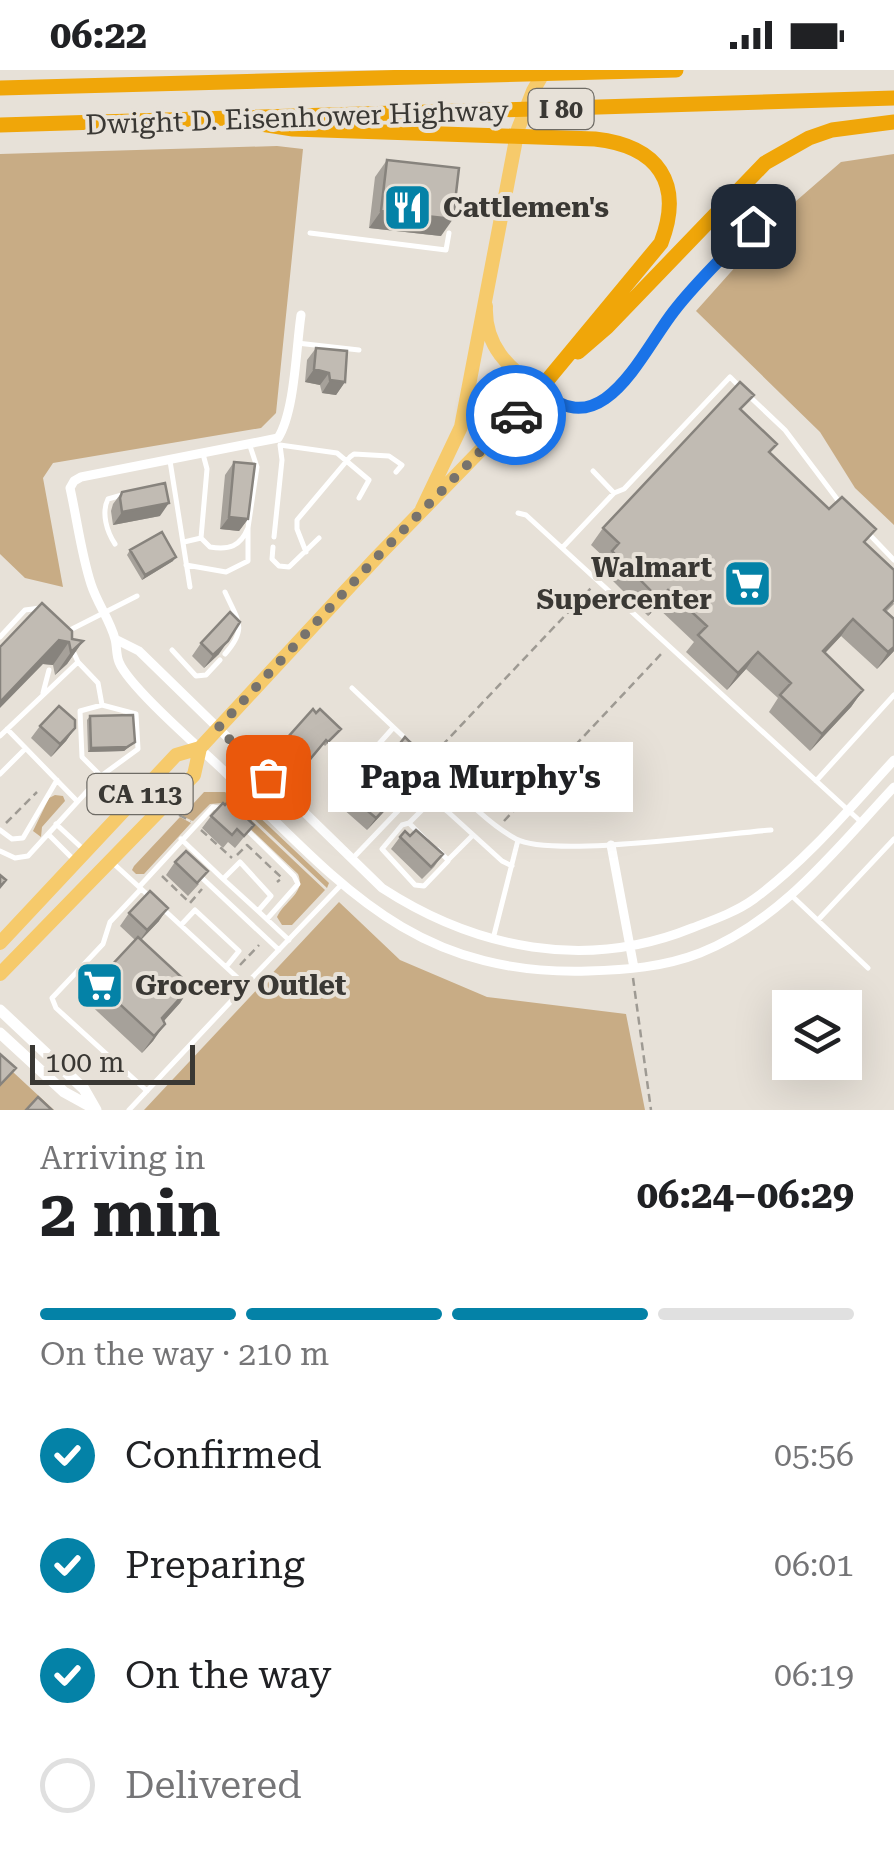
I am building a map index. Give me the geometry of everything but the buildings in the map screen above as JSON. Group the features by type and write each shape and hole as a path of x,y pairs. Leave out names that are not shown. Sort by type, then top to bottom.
{"highway":[{"path":"146,83 211,70"},
{"path":"518,74 535,70"},
{"name":"Dwight D. Eisenhower Highway","path":"0,88 676,70"},
{"name":"Dwight D. Eisenhower Highway","path":"0,125 894,98"},
{"path":"227,118 293,129 595,138 618,141 647,155 667,182 671,204 662,243 556,371"},
{"name":"CA 113","path":"540,389 606,327 765,163 832,130 894,122"}],"main road":[{"name":"CA 113","path":"422,510 460,427 518,129 545,70"},
{"path":"486,306 485,326 494,346 527,381 540,389"},
{"name":"CA 113","path":"0,974 194,775 200,748 540,389"},
{"name":"CA 113","path":"0,943 176,755 200,748"}],"street":[{"path":"540,389 565,408 583,409 601,402 638,365 690,292 753,226"},
{"path":"300,315 279,442 249,444 74,480 70,488 90,583 115,640 118,661 200,748 342,884 406,932 440,948 484,961 564,972 665,964 730,939 791,895 894,787"},
{"path":"115,640 139,651 382,888 455,928 530,949 587,952 630,946 680,932 750,902 787,874 894,760"},
{"path":"611,845 634,968"},
{"path":"0,1010 84,1089 95,1110"},
{"path":"0,1033 64,1092 95,1110"}],"lane":[{"path":"310,233 446,250 449,233"},
{"path":"297,343 359,350"},
{"path":"562,548 730,377 785,430 845,510"},
{"path":"274,537 282,460 279,442 337,453 368,480 358,498"},
{"path":"203,454 207,469 201,538 210,547 232,548 244,539 248,528 256,468 249,444"},
{"path":"306,552 296,520 354,454 390,456 402,465 396,472"},
{"path":"170,462 190,587"},
{"path":"593,471 614,493"},
{"path":"158,488 174,486"},
{"path":"115,544 109,534 105,503 112,496 128,494"},
{"path":"518,513 526,514 861,822"},
{"path":"857,523 894,560"},
{"path":"186,564 226,572 248,561 248,528"},
{"path":"183,542 201,538"},
{"path":"273,547 272,558 279,566 289,567 319,538"},
{"path":"172,650 196,676 206,675 238,640 240,631 225,592"},
{"path":"58,624 65,633 137,596"},
{"path":"0,637 32,607 52,614"},
{"path":"60,658 72,650 98,683 102,705"},
{"path":"0,736 78,662"},
{"path":"43,694 50,670"},
{"path":"352,688 437,770 518,840 533,845 611,845 771,830"},
{"path":"816,781 894,695"},
{"path":"0,851 21,858 35,850 76,800 138,749 136,714 102,705 80,711 82,757 101,776"},
{"path":"377,746 393,728"},
{"path":"7,729 76,800"},
{"path":"0,774 25,749"},
{"path":"352,860 437,770"},
{"path":"0,830 6,836 23,838 57,780"},
{"path":"447,811 464,794"},
{"path":"473,835 424,886 415,885 382,849 433,798 512,866"},
{"path":"147,1091 56,1008 52,998 102,944 110,922 195,825 216,805 233,818"},
{"path":"56,824 81,857"},
{"path":"409,824 448,860"},
{"path":"246,829 298,884 267,919"},
{"path":"48,834 81,857"},
{"path":"818,920 894,839"},
{"path":"181,840 289,940"},
{"path":"493,940 518,840"},
{"path":"172,850 179,856"},
{"path":"112,862 240,980 248,982 342,884"},
{"path":"223,879 240,862 271,896 258,911"},
{"path":"194,870 279,950"},
{"path":"791,895 868,968"},
{"path":"180,925 194,910 239,952 226,967"},
{"path":"129,1110 236,996 240,980"}],"path":[{"path":"433,756 597,582"},
{"path":"503,822 668,647"},
{"path":"6,836 10,832 4,826 37,792"},
{"path":"179,816 195,825 233,860 247,845 282,878 277,882"},
{"path":"188,846 202,831"},
{"path":"179,856 161,876 190,902 203,888"},
{"path":"240,966 261,944"},
{"path":"634,968 632,986 651,1110"}],"shaded area":[{"path":"277,146 303,149 276,413 261,428 53,463 43,478 63,587 25,578 0,554 0,154"},
{"path":"894,154 894,525 855,488 820,432 696,311 788,208 841,162"},
{"path":"204,792 225,792 231,796 231,802 243,813 251,814 252,821 325,890 292,925 282,925 277,917 297,892 298,874 223,803 210,804 193,821 182,816"},
{"path":"63,796 65,801 42,827 41,837 33,831 49,798"},
{"path":"255,813 329,883 327,888 255,820"},
{"path":"180,817 191,823 144,874 136,874 134,866"},
{"path":"339,902 400,960 487,997 626,1014 645,1110 144,1110"},
{"path":"0,1060 54,1110 0,1110"}],"way so far":[{"path":"268,777 218,728 516,415"}],"place":[{"name":"Cattlemen's","path":"408,207"},
{"name":"Walmart Supercenter","path":"747,583"},
{"name":"Papa Murphy's","path":"268,777"},
{"name":"Grocery Outlet","path":"100,985"}],"route":[{"path":"516,415 540,389 565,408 583,409 601,402 638,365 690,292 753,226"}]}
